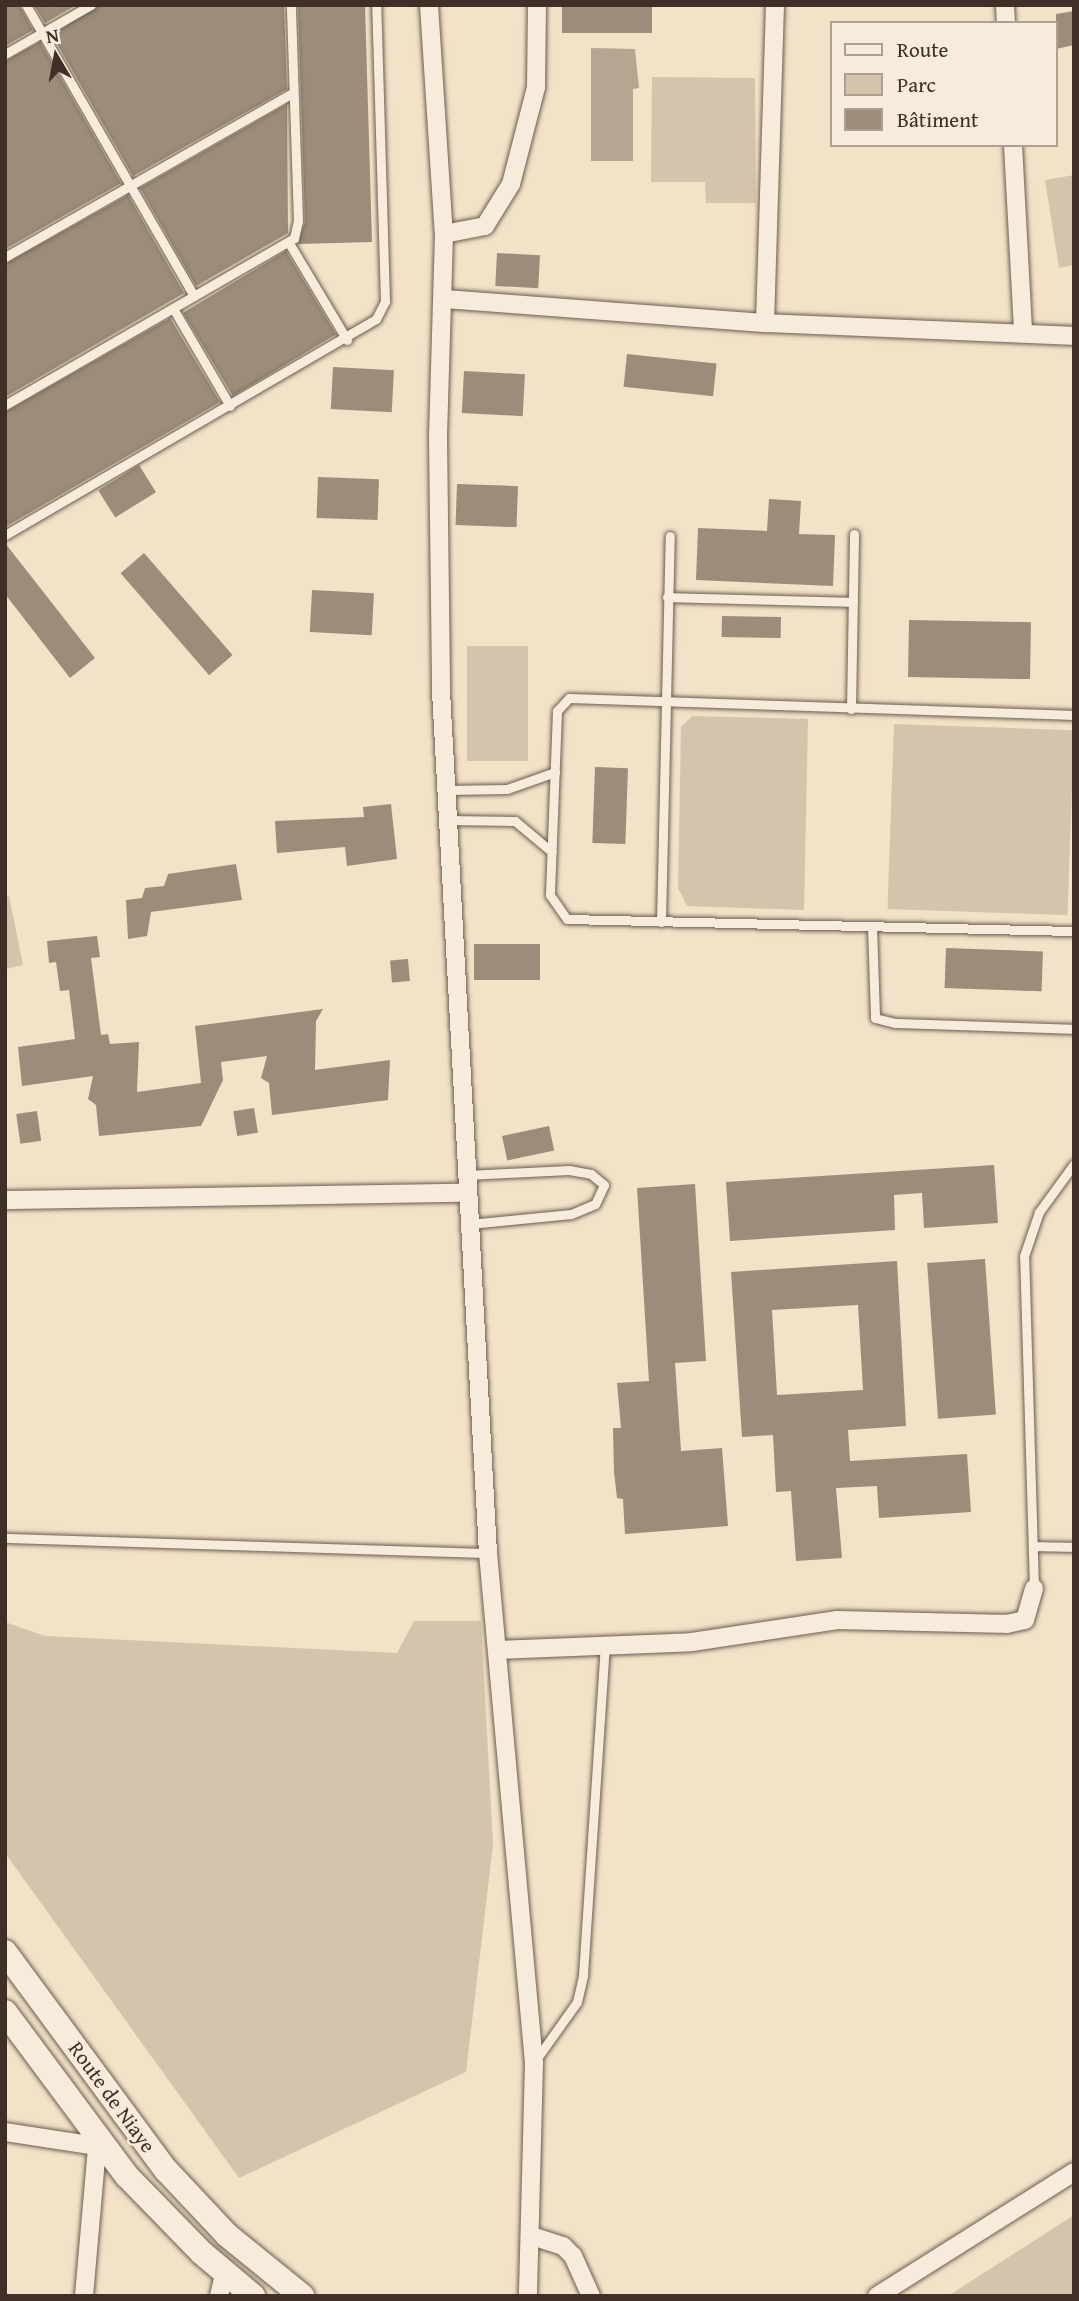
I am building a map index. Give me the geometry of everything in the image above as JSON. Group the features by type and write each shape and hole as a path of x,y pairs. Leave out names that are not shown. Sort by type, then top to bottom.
{"main road":[{"name":"Route de Niaye","path":"5,1952 149,2149 227,2235 302,2296"},
{"name":"Route de Niaye","path":"5,2012 13,2033 100,2146 202,2253 222,2285 253,2296"}],"street":[{"path":"429,5 444,234 439,557 448,820 488,1553 534,2063 532,2236 528,2296"},
{"path":"444,234 485,226 511,184 536,88 537,5"},
{"path":"765,323 775,5"},
{"path":"1013,147 1023,332"},
{"path":"443,299 765,323 1074,336"},
{"path":"5,1200 467,1194"},
{"path":"497,1650 692,1642 837,1620 1007,1624 1025,1620 1034,1588"},
{"path":"7,2137 100,2146 84,2296"},
{"path":"877,2296 1074,2172"},
{"path":"532,2236 563,2246 573,2256 592,2296"},
{"path":"518,2296 528,2273"}],"lane":[{"path":"26,5 194,296"},
{"path":"5,54 91,5"},
{"path":"5,405 289,243 298,221 291,5"},
{"path":"5,535 346,340 376,319 385,301 376,5"},
{"path":"5,257 293,93"},
{"path":"289,243 346,340"},
{"path":"174,310 230,406"},
{"path":"851,709 854,534"},
{"path":"661,922 664,702 670,536"},
{"path":"667,597 852,602"},
{"path":"1074,715 569,698 557,711 550,895 567,919 1074,931"},
{"path":"447,790 507,789 555,772"},
{"path":"448,820 515,821 552,852"},
{"path":"872,926 875,1018 895,1023 1074,1029"},
{"path":"1034,1588 1024,1256 1039,1212 1074,1164"},
{"path":"466,1175 569,1170 591,1174 604,1185 595,1204 571,1214 469,1224"},
{"path":"5,1538 488,1553"},
{"path":"1032,1546 1074,1547"},
{"path":"534,2063 567,2019 583,1975 605,1644"}],"green space":[{"path":"652,77 755,78 756,203 706,203 705,182 651,182"},
{"path":"1074,175 1074,265 1059,268 1045,180"},
{"path":"467,646 528,646 528,761 467,761"},
{"path":"692,716 808,719 804,910 687,906 678,888 681,727"},
{"path":"894,724 1074,730 1067,915 888,909"},
{"path":"9,896 23,965 5,969 5,897"},
{"path":"414,1621 481,1621 493,1845 466,2072 239,2178 5,1853 5,1622 45,1636 397,1653"},
{"path":"1074,2215 1074,2296 948,2296"}],"shaded area":[{"path":"591,48 635,49 639,88 633,89 633,161 591,161"}],"building":[{"path":"5,5 19,5 33,30 5,46"},
{"path":"34,5 76,5 45,23"},
{"path":"98,5 284,5 287,89 133,176 52,35"},
{"path":"298,5 365,5 372,242 298,244 305,221"},
{"path":"562,5 652,5 652,33 562,33"},
{"path":"1074,11 1074,45 1058,49 1056,14"},
{"path":"40,42 121,183 5,249 5,61"},
{"path":"287,104 288,233 196,286 140,188"},
{"path":"128,195 184,293 5,397 5,264"},
{"path":"286,251 336,334 233,396 183,313"},
{"path":"497,253 540,255 538,288 495,286"},
{"path":"170,318 220,402 5,527 5,412"},
{"path":"627,354 717,363 713,396 624,387"},
{"path":"333,367 394,370 392,412 331,409"},
{"path":"464,371 525,374 523,416 462,413"},
{"path":"139,465 156,492 115,518 98,490"},
{"path":"318,477 379,479 378,520 317,518"},
{"path":"457,484 518,486 517,527 456,525"},
{"path":"769,499 801,501 799,534 835,535 833,586 696,580 698,528 767,531"},
{"path":"5,543 95,658 70,678 5,594"},
{"path":"144,553 233,655 209,675 121,573"},
{"path":"312,590 374,593 372,635 310,632"},
{"path":"722,616 781,617 781,638 722,637"},
{"path":"909,620 1031,622 1030,679 908,677"},
{"path":"595,767 628,768 625,844 592,843"},
{"path":"391,804 397,859 347,866 345,847 277,853 275,821 364,817 363,807"},
{"path":"236,864 242,900 151,912 147,936 128,939 126,900 142,898 145,888 164,886 168,874"},
{"path":"97,936 100,957 91,958 101,1035 108,1034 110,1044 139,1042 137,1092 201,1083 195,1026 323,1009 316,1021 315,1070 390,1060 388,1100 272,1115 269,1083 261,1078 267,1056 221,1062 223,1080 201,1126 99,1136 96,1105 88,1099 93,1076 22,1086 18,1047 75,1039 69,990 60,991 56,962 49,963 47,941"},
{"path":"474,944 540,944 540,980 474,980"},
{"path":"946,948 1043,951 1042,991 945,988"},
{"path":"408,959 410,981 392,982 390,961"},
{"path":"254,1108 258,1133 237,1136 233,1111"},
{"path":"37,1111 41,1141 20,1144 16,1114"},
{"path":"549,1126 554,1150 507,1160 502,1136"},
{"path":"994,1165 998,1223 924,1228 922,1193 894,1195 895,1230 730,1241 726,1182"},
{"path":"695,1184 706,1361 675,1363 681,1451 722,1448 728,1526 625,1534 623,1499 617,1498 614,1472 613,1428 621,1428 617,1383 649,1381 637,1188"},
{"path":"985,1259 996,1415 938,1419 927,1263"},
{"path":"897,1261 906,1426 848,1430 850,1461 967,1454 971,1512 879,1518 877,1486 836,1488 842,1558 796,1561 791,1491 776,1492 773,1435 742,1437 731,1272","holes":["858,1305 863,1390 777,1395 772,1310"]}]}
